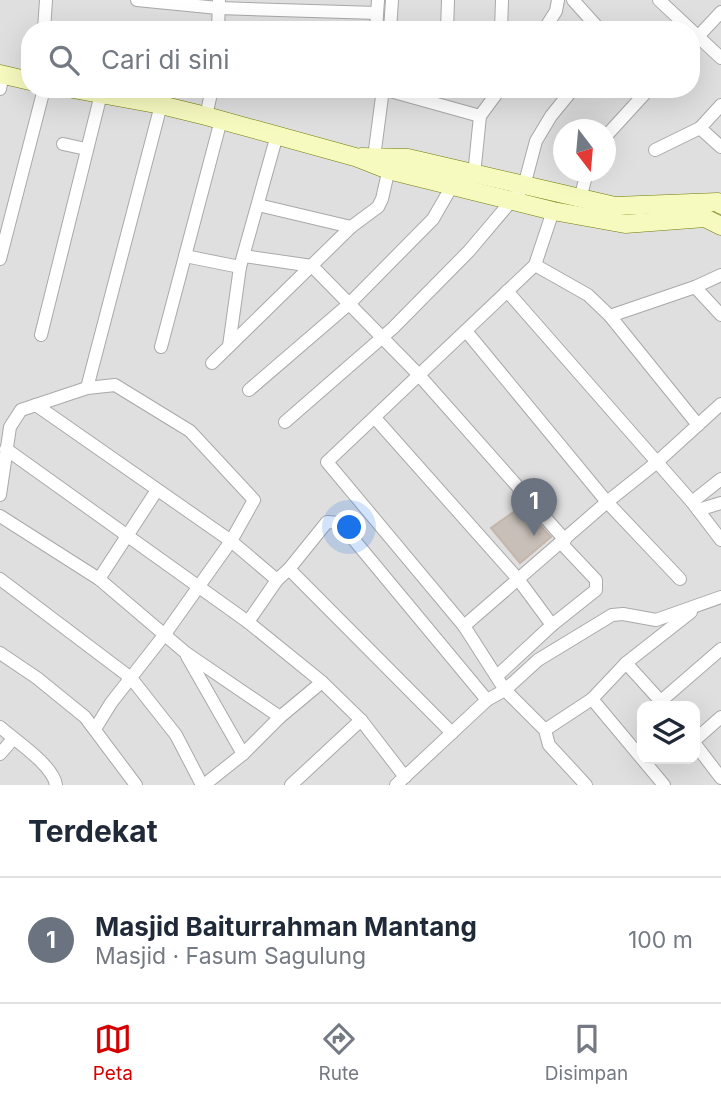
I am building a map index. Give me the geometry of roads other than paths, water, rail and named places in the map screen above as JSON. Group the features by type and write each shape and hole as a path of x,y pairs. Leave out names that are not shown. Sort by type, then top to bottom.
{"street":[{"path":"45,21 46,0"},
{"path":"137,0 378,6"},
{"path":"392,0 392,21"},
{"path":"447,21 448,0"},
{"path":"501,21 502,0"},
{"path":"550,21 556,11 558,0"},
{"path":"573,0 592,21"},
{"path":"659,0 678,21"},
{"path":"700,35 721,12"},
{"path":"700,43 721,58"},
{"path":"1,79 21,80"},
{"path":"0,258 42,98"},
{"path":"41,335 100,98"},
{"path":"123,98 214,118 355,157 382,162 444,166 615,206 720,202"},
{"path":"161,346 186,256 214,118 213,98"},
{"path":"212,363 351,227 378,206 382,199 383,98"},
{"path":"415,98 480,116"},
{"path":"474,175 480,116 493,98"},
{"path":"285,422 383,338 469,251 523,186 536,141 566,98"},
{"path":"616,125 641,98"},
{"path":"87,387 161,105"},
{"path":"655,150 700,128 721,105"},
{"path":"700,128 721,147"},
{"path":"229,346 242,261 277,135"},
{"path":"63,144 86,149"},
{"path":"382,162 452,186 553,211 625,224 705,218 721,226"},
{"path":"580,199 584,182"},
{"path":"249,390 349,304 433,219 452,186"},
{"path":"258,205 351,227"},
{"path":"553,211 535,265 327,462 464,626 505,690 545,730 550,745 586,785"},
{"path":"186,256 312,266 418,374 596,580 596,590 552,625 497,677"},
{"path":"535,265 588,295 610,316 698,425"},
{"path":"610,316 721,275"},
{"path":"695,286 721,315"},
{"path":"507,291 695,506 721,540"},
{"path":"466,331 607,502 680,579"},
{"path":"0,495 10,427 21,410 87,387 115,385 190,431 253,497 254,502 231,541 95,729"},
{"path":"464,626 656,463 721,404"},
{"path":"36,405 231,541 276,580"},
{"path":"375,418 517,579 552,625"},
{"path":"6,449 248,622 322,682 361,720 401,781 487,699 505,690 538,660 612,615 623,614 656,620 721,597"},
{"path":"695,506 721,479"},
{"path":"99,579 157,491"},
{"path":"695,506 721,503"},
{"path":"0,516 99,579 186,653 281,717"},
{"path":"248,622 276,580 289,569 327,522 340,523 487,699"},
{"path":"289,569 452,733"},
{"path":"0,579 131,678 176,735 203,785 243,754 322,682"},
{"path":"545,730 592,699 626,663 698,607"},
{"path":"666,701 721,649"},
{"path":"0,653 85,716 136,785"},
{"path":"186,653 243,754"},
{"path":"626,663 660,701"},
{"path":"592,699 664,785"},
{"path":"700,737 721,717"},
{"path":"291,785 361,720"},
{"path":"0,727 42,762 56,780 56,785"},
{"path":"0,754 13,739"},
{"path":"700,749 721,778"}],"place":[{"name":"Masjid Baiturrahman Mantang","path":"534,536"}]}
